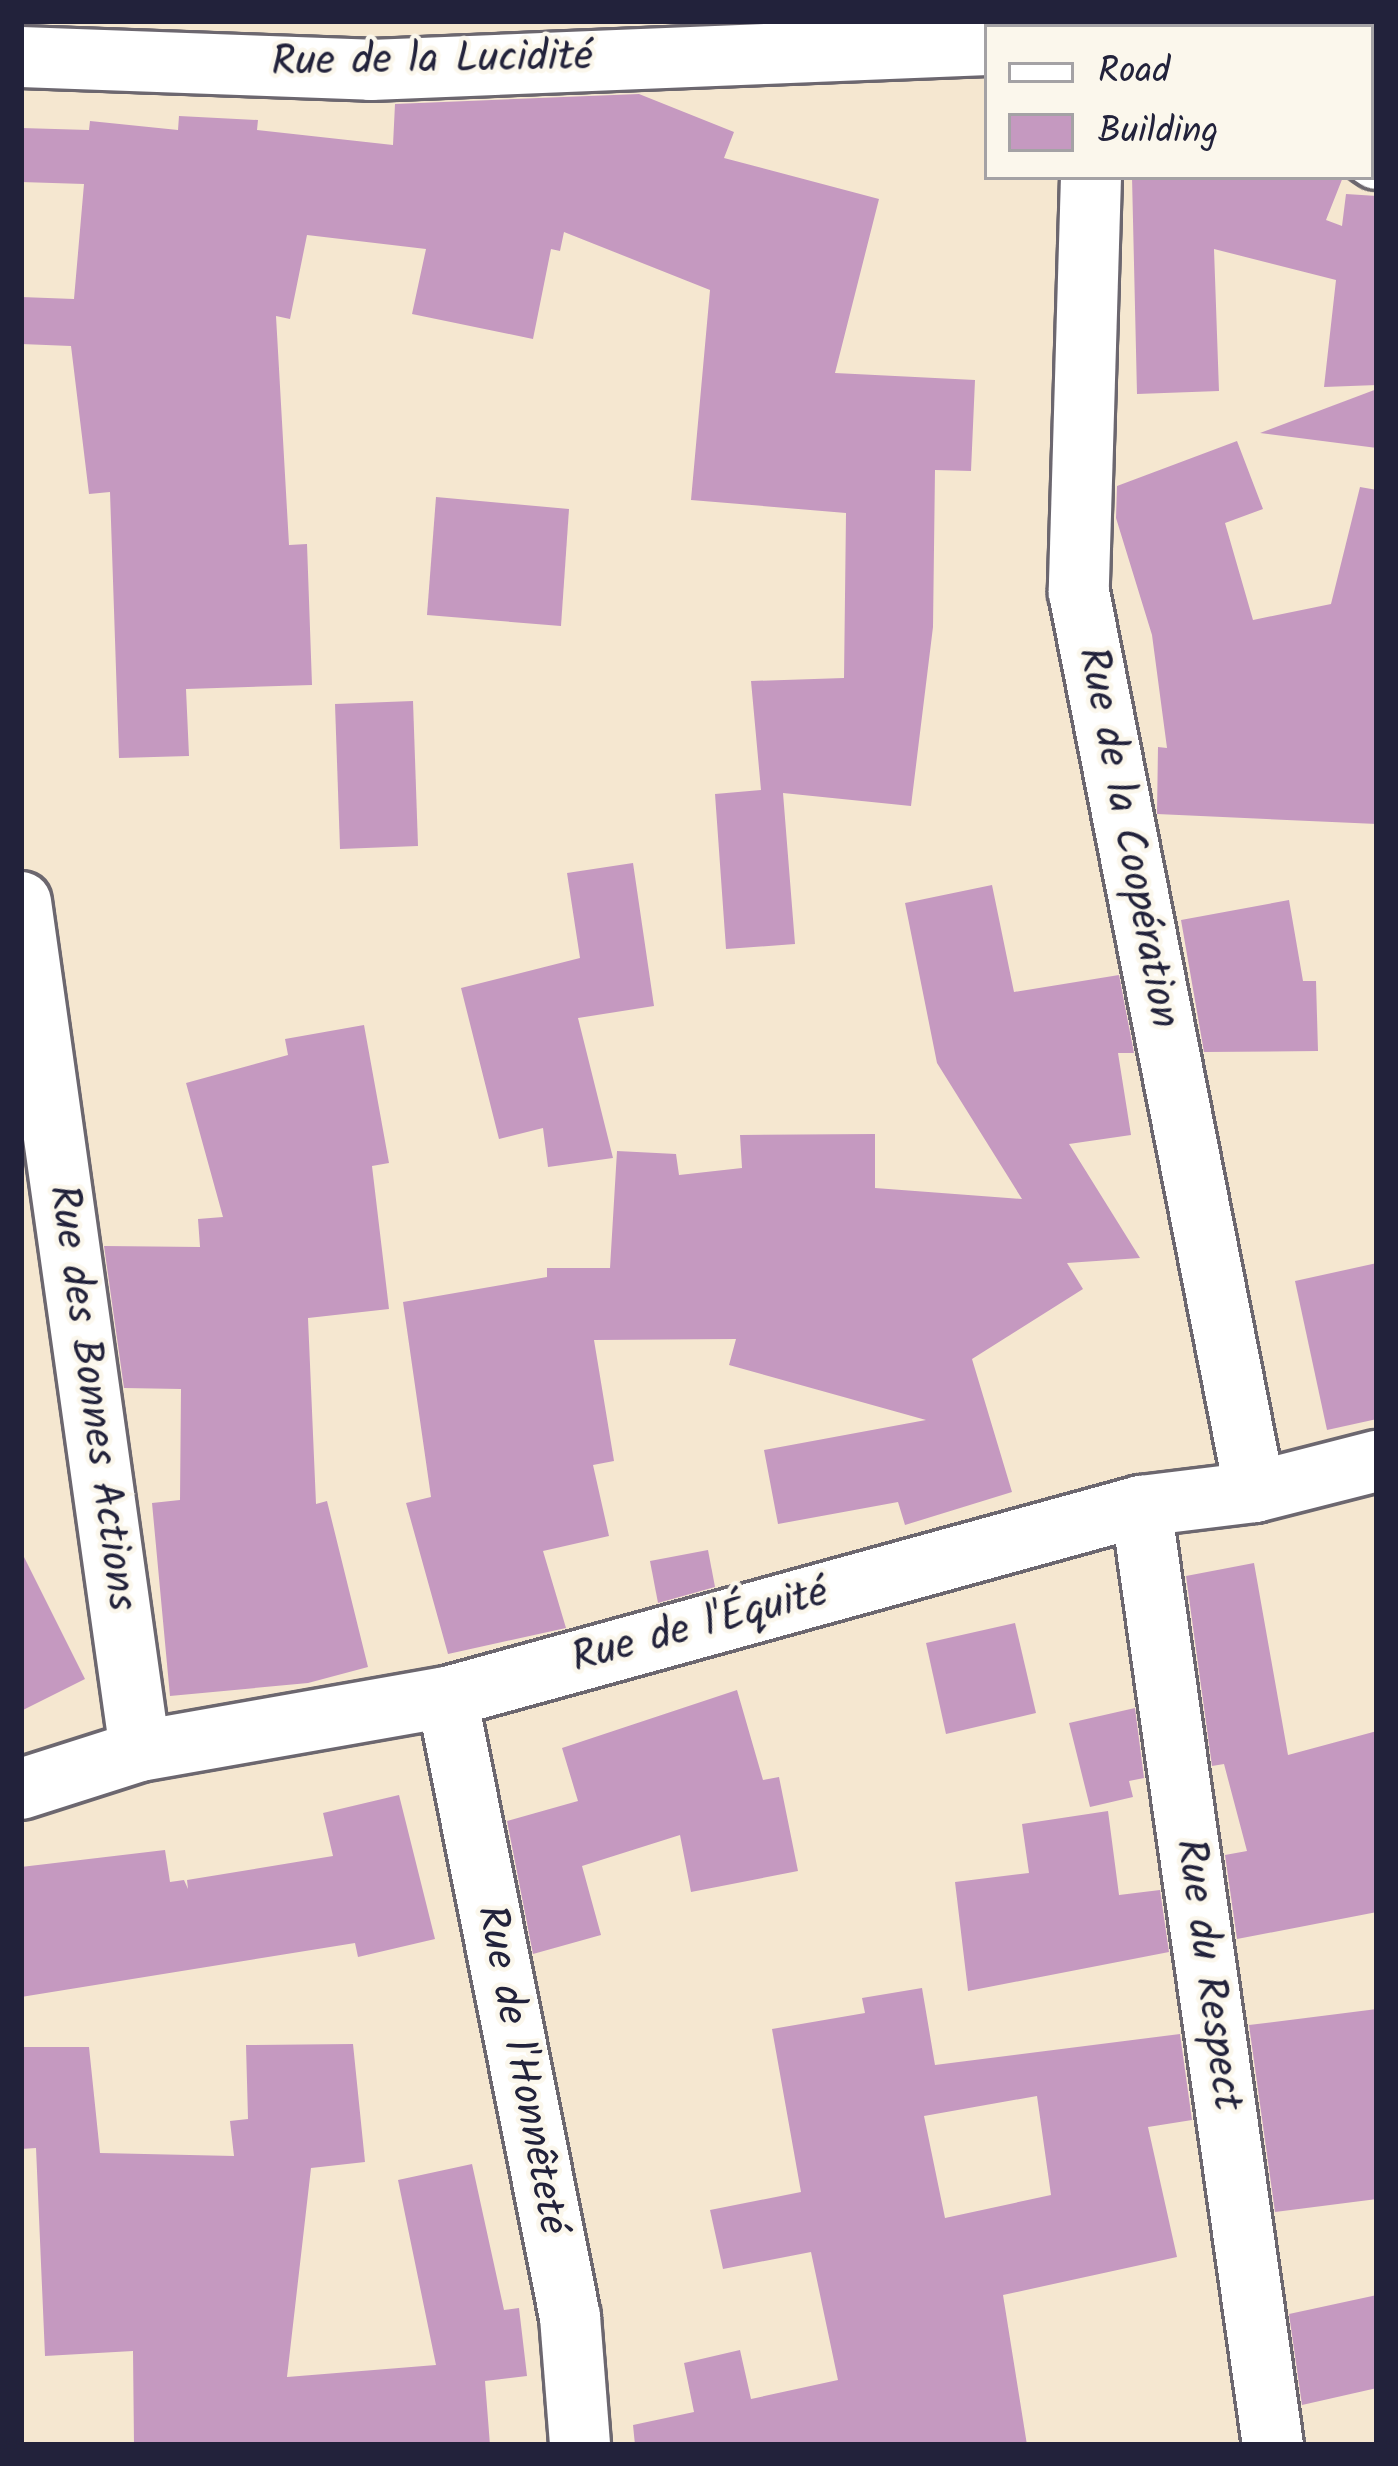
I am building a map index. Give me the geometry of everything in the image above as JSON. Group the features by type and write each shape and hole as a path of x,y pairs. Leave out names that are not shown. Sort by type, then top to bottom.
{"street":[{"name":"Rue de la Lucidité","path":"21,57 370,70 689,37 984,45"},
{"name":"Rue de la Coopération","path":"1091,180 1079,592 1255,1492"},
{"name":"Rue des Bonnes Actions","path":"21,902 140,1751"},
{"name":"Rue de l'Équité","path":"21,1789 140,1751 447,1697 1141,1506 1255,1492 1377,1461"},
{"name":"Rue du Respect","path":"1141,1506 1273,2445"},
{"name":"Rue de l'Honnêteté","path":"447,1697 570,2317 580,2445"}],"building":[{"path":"639,94 734,132 724,158 879,199 835,373 975,380 971,471 935,470 933,627 911,806 783,793 795,944 726,949 715,794 761,790 751,681 844,678 846,513 691,500 710,290 564,232 560,251 551,249 533,339 412,314 426,249 307,235 290,319 276,316 289,545 307,544 312,685 186,689 189,756 119,758 110,492 89,494 71,346 21,344 21,297 74,299 84,184 21,182 21,128 89,130 90,121 178,130 179,116 258,120 257,130 393,145 395,104"},
{"path":"1132,180 1342,180 1326,220 1342,226 1346,194 1377,196 1377,385 1324,387 1336,280 1214,249 1219,391 1137,394"},
{"path":"1377,389 1377,448 1260,433"},
{"path":"1237,441 1263,509 1225,523 1253,620 1331,604 1360,487 1377,490 1377,824 1157,814 1158,747 1167,748 1152,635 1116,518 1117,486"},
{"path":"436,497 569,509 561,626 427,615"},
{"path":"413,701 418,846 340,849 335,704"},
{"path":"633,863 654,1006 578,1018 613,1158 548,1167 543,1128 499,1139 461,988 580,958 567,873"},
{"path":"992,885 1014,992 1119,975 1134,1053 1118,1053 1131,1135 1069,1144 1140,1258 1067,1263 1083,1289 972,1359 1012,1492 905,1525 898,1502 778,1524 764,1450 926,1420 729,1365 736,1339 594,1340 614,1461 593,1465 609,1536 543,1551 566,1628 448,1654 406,1503 431,1497 403,1302 547,1277 547,1268 610,1268 617,1151 676,1154 679,1175 742,1168 740,1135 875,1134 875,1188 1022,1199 937,1063 905,903"},
{"path":"1289,900 1303,981 1316,981 1318,1051 1204,1052 1181,920"},
{"path":"364,1025 389,1163 372,1166 389,1309 308,1318 316,1504 327,1501 368,1667 308,1683 170,1696 152,1503 180,1500 181,1389 124,1388 104,1246 200,1247 198,1219 223,1217 186,1083 288,1055 285,1039"},
{"path":"1377,1263 1377,1419 1327,1430 1295,1281"},
{"path":"708,1550 715,1587 658,1603 650,1561"},
{"path":"21,1551 85,1679 21,1711"},
{"path":"1254,1563 1288,1755 1377,1731 1377,1912 1237,1939 1225,1855 1247,1851 1224,1764 1212,1766 1186,1576"},
{"path":"1015,1623 1036,1713 946,1734 926,1643"},
{"path":"737,1690 763,1780 779,1777 798,1871 691,1892 680,1835 582,1866 601,1935 533,1954 507,1821 578,1801 562,1748"},
{"path":"1135,1708 1144,1778 1129,1781 1133,1797 1090,1807 1069,1723"},
{"path":"399,1795 435,1939 358,1957 355,1943 21,1997 21,1867 165,1850 170,1882 184,1880 188,1889 187,1880 333,1856 323,1813"},
{"path":"1108,1811 1119,1895 1160,1890 1169,1952 968,1991 955,1882 1029,1873 1022,1824"},
{"path":"922,1988 935,2065 1180,2034 1192,2120 1148,2127 1177,2257 1003,2295 1027,2445 635,2445 633,2425 694,2412 684,2363 740,2350 751,2399 838,2380 811,2252 723,2269 710,2210 801,2192 772,2029 865,2013 862,1998","holes":["1037,2096 1051,2195 945,2218 924,2116"]},
{"path":"1377,2009 1377,2199 1275,2212 1249,2025"},
{"path":"353,2044 365,2162 311,2168 287,2377 436,2365 398,2180 472,2164 504,2310 519,2308 527,2376 485,2381 490,2445 134,2445 133,2351 45,2356 36,2148 21,2149 21,2047 89,2047 100,2153 234,2156 230,2121 248,2119 246,2045"},
{"path":"1377,2295 1377,2388 1302,2405 1289,2314"}]}
